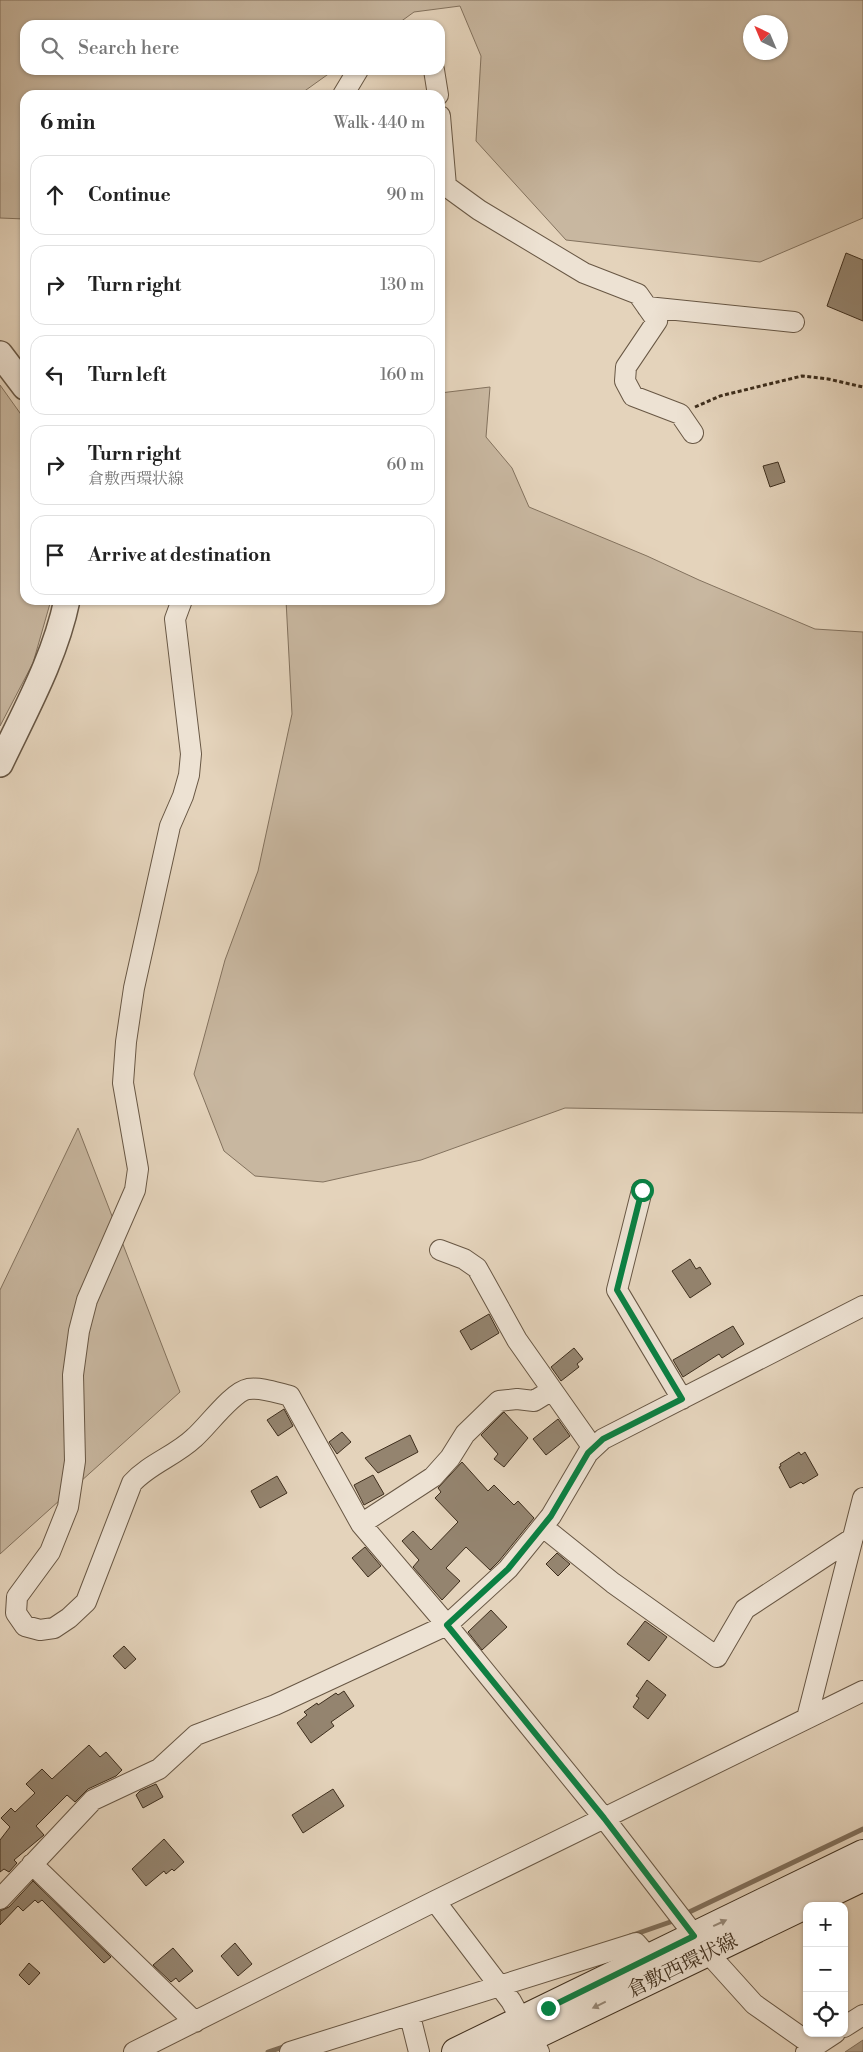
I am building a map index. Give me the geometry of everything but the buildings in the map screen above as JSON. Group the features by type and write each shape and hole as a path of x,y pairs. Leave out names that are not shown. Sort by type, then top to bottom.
{"main road":[{"name":"倉敷西環状線","path":"500,2052 863,1854"},
{"name":"倉敷西環状線","path":"456,2052 531,2036 649,1958 701,1944 863,1877"}],"street":[{"path":"346,90 355,75"},
{"path":"435,75 437,90"},
{"path":"445,174 446,186 479,210 584,273 638,294 657,321 626,367 625,382 633,396 680,414 693,433"},
{"path":"648,307 794,322"},
{"path":"0,354 20,380"},
{"path":"0,764 48,662 62,624 65,605"},
{"path":"180,605 175,619 191,754 189,775 183,796 170,826 134,988 126,1042 123,1083 138,1169 134,1190 86,1300 79,1330 73,1375 75,1461 68,1507 50,1552 17,1597 16,1613 25,1626 40,1630 54,1628 69,1618 86,1602 132,1484 142,1472 175,1453 194,1438 229,1401 247,1389 265,1390 290,1396 361,1524 447,1625 604,1818 701,1944 754,2004 810,2049 829,2037"},
{"path":"642,1190 617,1290 682,1399"},
{"path":"440,1250 464,1259 477,1268 517,1340 593,1448"},
{"path":"0,1898 93,1800 159,1768 196,1735 275,1705 447,1625 508,1569 551,1516 588,1453 603,1439 863,1306"},
{"path":"361,1524 433,1477 450,1458 465,1434 500,1401 517,1399 534,1401 552,1390"},
{"path":"807,1718 863,1498"},
{"path":"543,1527 613,1583 717,1657 745,1609 853,1538"},
{"path":"134,2052 435,1901 863,1691"},
{"path":"32,1864 195,2022"},
{"path":"435,1901 500,1987 531,2036"},
{"path":"290,2052 636,1944 649,1958"},
{"path":"848,2024 863,2015"},
{"path":"410,2016 419,2052"}],"path":[{"path":"680,414 720,396 802,376 828,379 863,387"}],"shaded area":[{"path":"0,0 863,0 863,218 760,262 566,240 476,141 481,56 460,6 414,12 403,20 20,20 20,75 327,75 306,90 20,90 20,219 0,218"},
{"path":"0,385 20,413 20,605 50,605 33,663 0,726"},
{"path":"490,387 486,437 512,468 529,507 815,629 863,632 863,1113 565,1108 421,1160 323,1182 255,1176 224,1151 194,1074 225,960 258,871 292,714 286,605 445,605 445,392"},
{"path":"78,1128 180,1392 0,1554 0,1290"},
{"path":"863,2040 863,2052 845,2052"}],"waterway":[{"path":"683,1915 863,1829"},
{"path":"630,1936 676,1920"},
{"path":"268,2052 286,2046"}],"route":[{"path":"548,2008 694,1936 604,1818 447,1625 508,1569 551,1516 588,1453 593,1448 603,1439 682,1399 617,1290 642,1190"}]}
